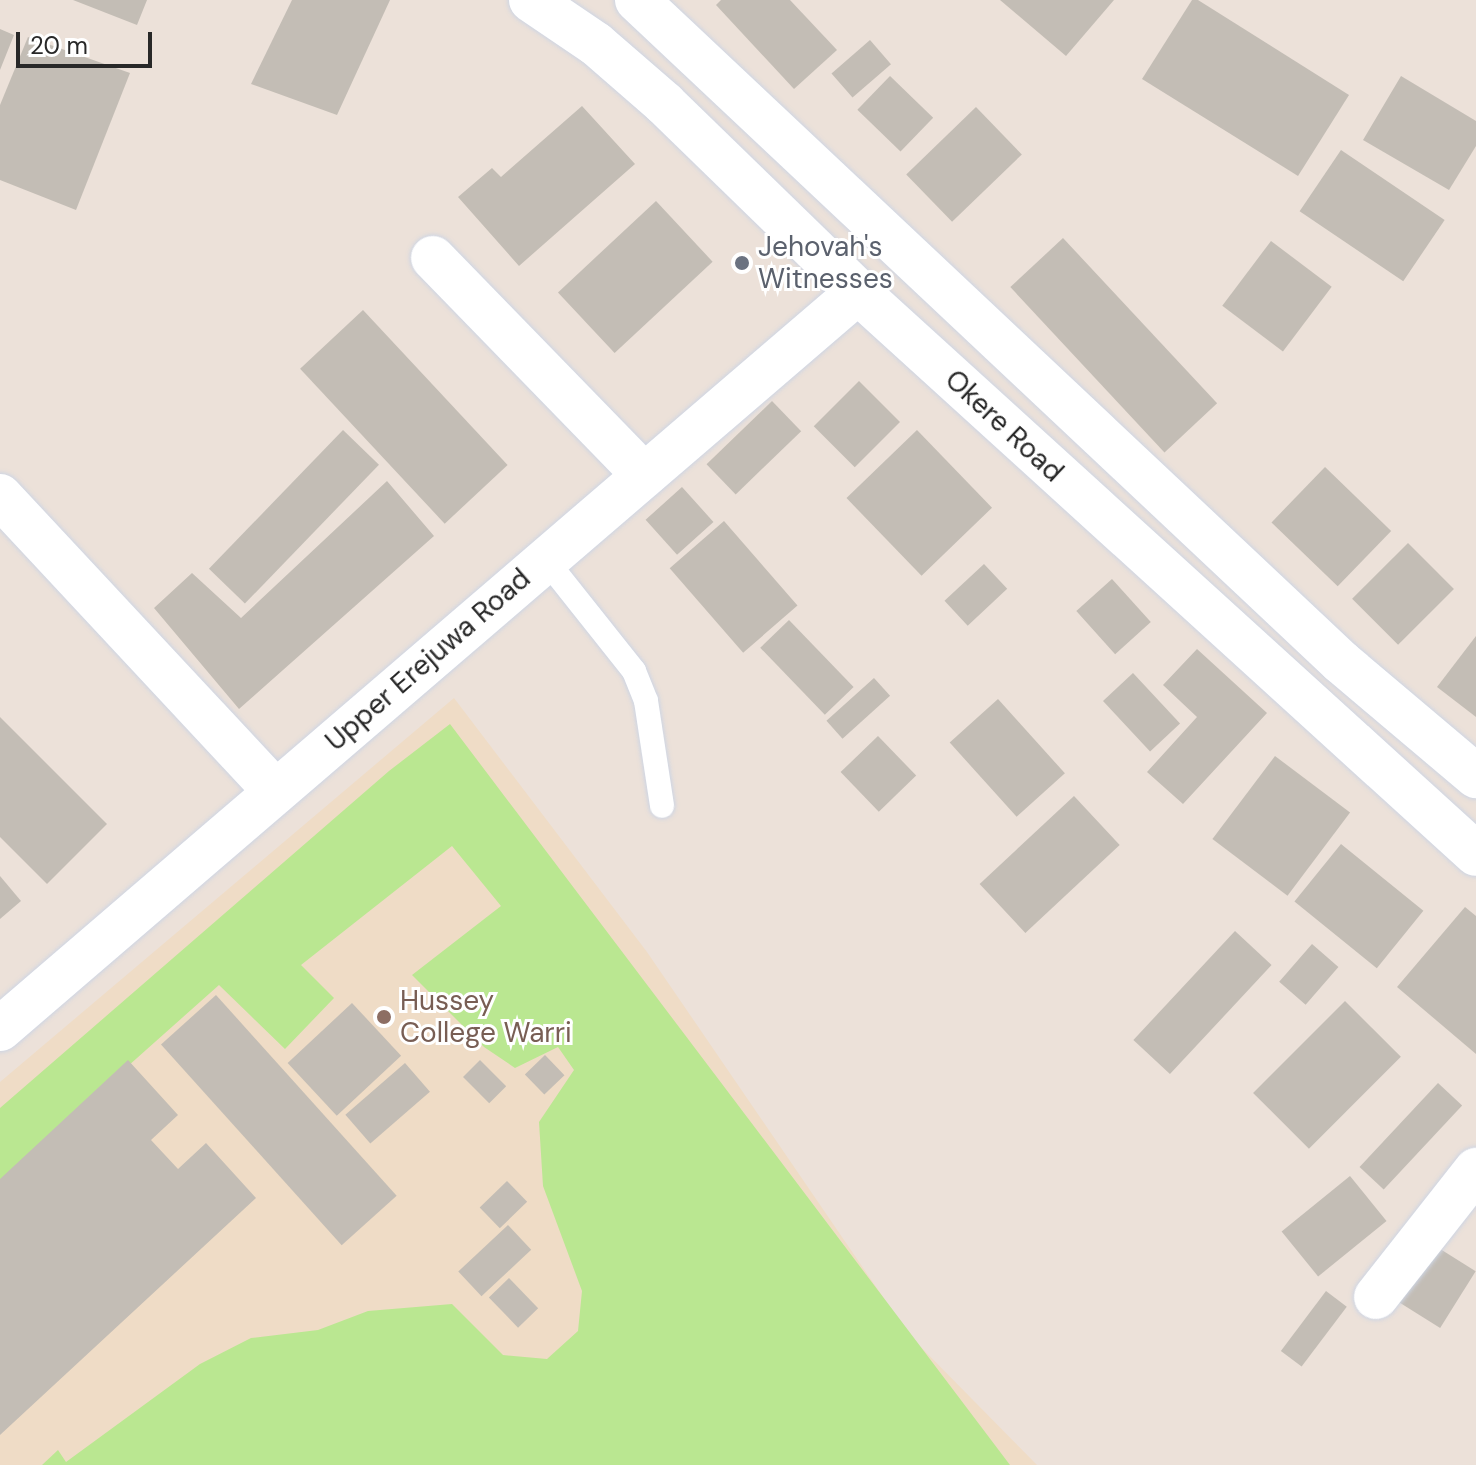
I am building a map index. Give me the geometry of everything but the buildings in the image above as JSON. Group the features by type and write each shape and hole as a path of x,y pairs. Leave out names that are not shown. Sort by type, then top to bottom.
{"main road":[{"name":"Okere Road","path":"531,0 596,44 665,104 858,292 1476,854"},
{"path":"637,0 1341,662 1476,776"},
{"path":"433,258 644,475"},
{"name":"Upper Erejuwa Road","path":"0,1029 858,292"},
{"path":"0,496 275,791"},
{"path":"1376,1297 1476,1170"}],"lane":[{"path":"545,559 634,671 646,701 662,806"}],"shaded area":[{"name":"Hussey College Warri","path":"454,698 647,952 909,1335 1037,1465 0,1465 0,1082"}],"green space":[{"path":"450,724 1010,1465 42,1465 58,1450 66,1462 200,1364 251,1338 318,1330 368,1311 452,1304 503,1355 547,1359 578,1331 582,1291 543,1186 539,1122 574,1070 558,1047 515,1068 484,1047 412,975 501,906 452,846 301,965 334,998 285,1049 219,985 0,1180 0,1108 389,771"}],"place":[{"name":"Jehovah's Witnesses","path":"742,263"},
{"name":"Hussey College Warri","path":"384,1017"}]}
